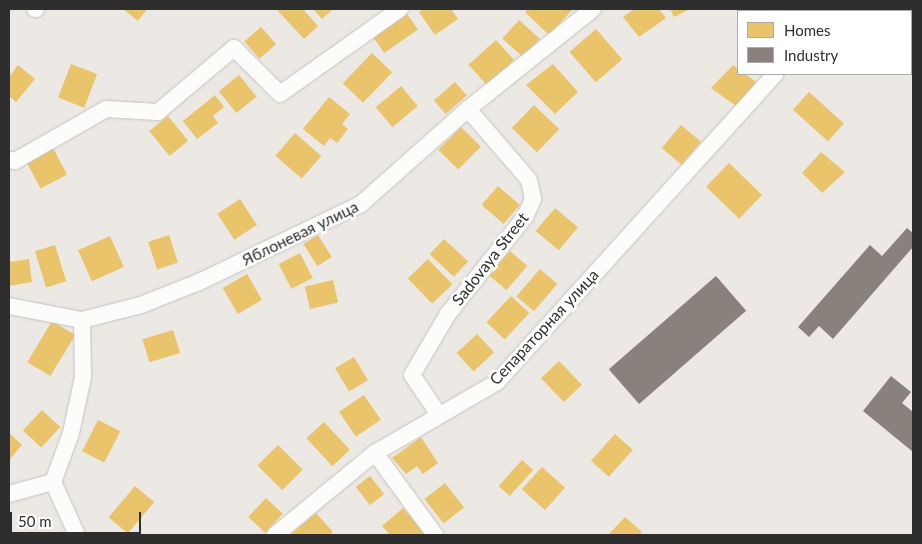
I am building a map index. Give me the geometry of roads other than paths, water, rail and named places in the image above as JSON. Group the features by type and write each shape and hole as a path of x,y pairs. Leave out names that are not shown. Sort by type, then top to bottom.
{"street":[{"path":"9,160 15,161 106,109 158,112 234,48 280,94 400,9"},
{"name":"Яблоневая улица","path":"9,306 82,320 141,305 199,282 361,204 468,109 593,9"},
{"name":"Сепараторная улица","path":"275,535 375,453 497,382 774,75"},
{"name":"Sadovaya Street","path":"439,415 412,376 448,314 525,217 533,199 529,180 468,109"},
{"path":"76,535 54,482 72,434 83,377 82,320"},
{"path":"375,453 435,535"},
{"path":"9,494 54,482"}]}
